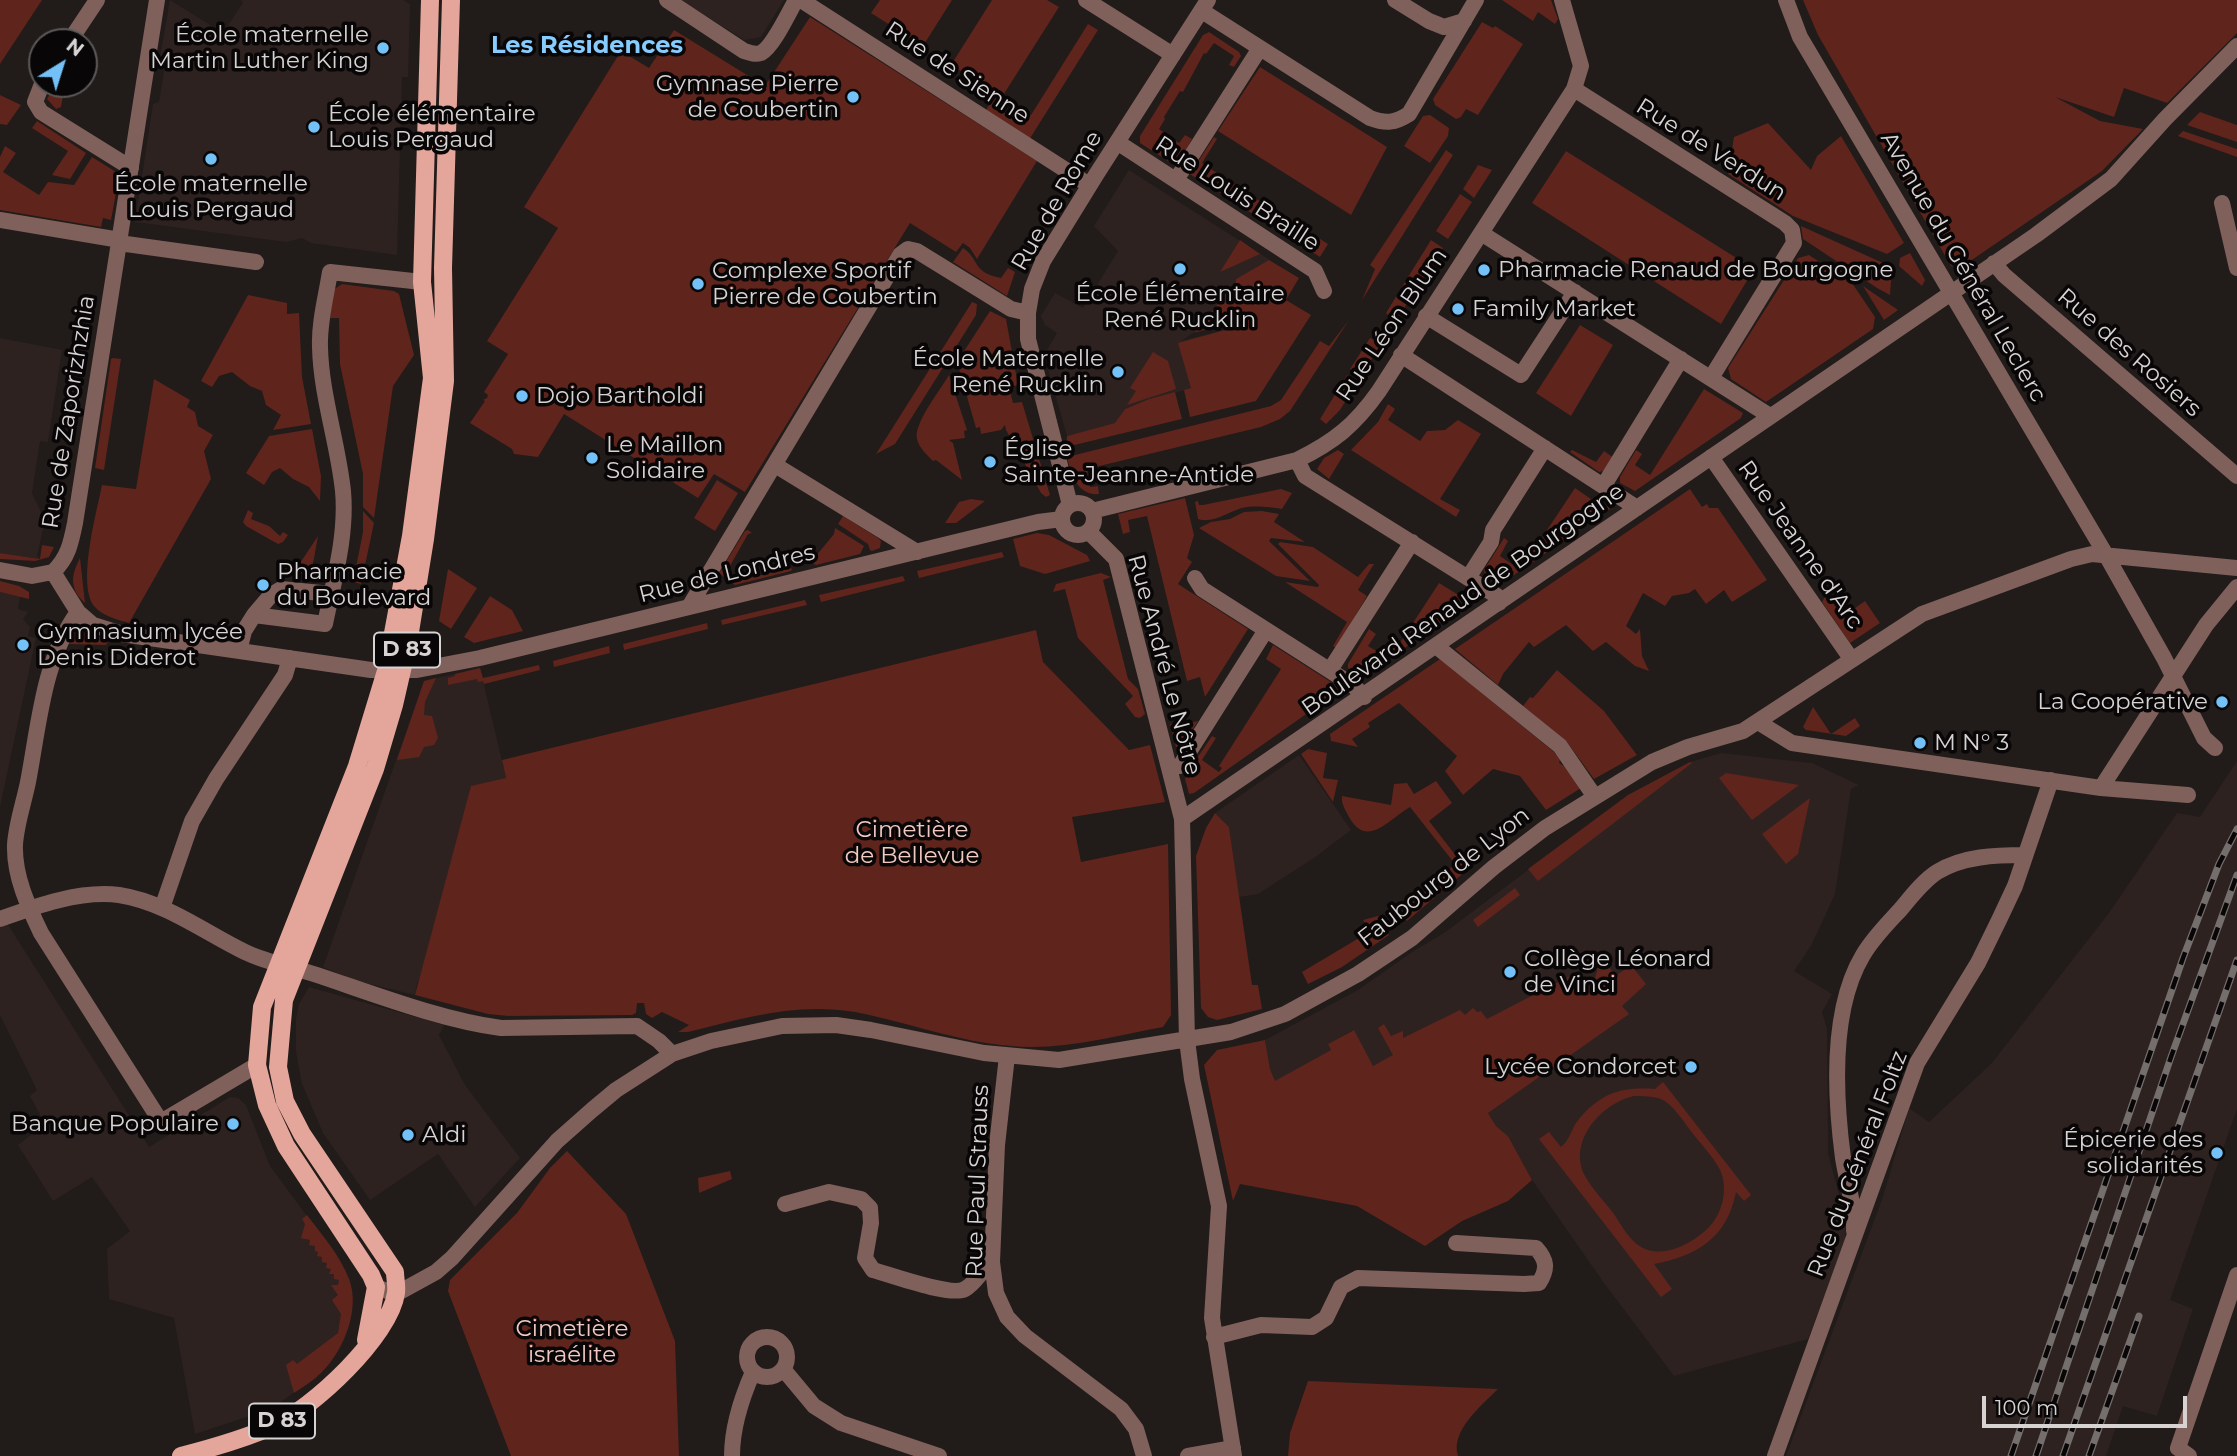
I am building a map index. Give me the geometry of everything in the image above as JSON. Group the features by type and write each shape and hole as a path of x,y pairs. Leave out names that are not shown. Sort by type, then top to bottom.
{"main road":[{"name":"D 83","path":"363,1351 376,1287 372,1275 286,1146 267,1105 257,1066 262,1007 394,671 432,378 422,282 430,0"},
{"name":"D 83","path":"181,1456 222,1445 275,1425 317,1398 345,1373 363,1351 387,1317 396,1294 395,1272 302,1134 285,1101 278,1067 284,1000 375,769 394,671 425,539 445,381 443,268 451,0"}],"street":[{"path":"78,28 97,0"},
{"name":"Rue de Zaporizhzhia","path":"53,572 62,564 73,536 157,0"},
{"path":"667,0 744,51 753,54 759,54 769,45 798,0"},
{"name":"Rue de Sienne","path":"798,0 1089,185"},
{"path":"1087,0 1173,55"},
{"path":"1395,0 1444,27 1464,21"},
{"path":"1205,5 1259,47 1370,118 1382,122 1397,122 1409,114 1476,0"},
{"path":"1562,0 1581,66 1574,89"},
{"name":"Avenue du Général Leclerc","path":"1786,0 1800,37 2106,555 2204,738 2215,748"},
{"name":"Rue de Rome","path":"1066,512 1028,339 1032,289 1043,261 1089,185 1205,5"},
{"path":"1429,21 1439,33 1443,45 1441,60"},
{"name":"Boulevard Renaud de Bourgogne","path":"1182,819 1364,697 1952,292 2111,178 2237,46"},
{"path":"1176,180 1259,47"},
{"name":"Rue Léon Blum","path":"1092,510 1297,460 1323,448 1351,426 1373,400 1574,89"},
{"name":"Rue de Verdun","path":"1574,89 1786,223 1791,230 1794,243 1711,378"},
{"path":"37,98 35,102 41,112 131,168"},
{"name":"Rue Louis Braille","path":"1117,142 1315,271 1324,291"},
{"path":"2222,203 2237,268"},
{"path":"0,220 256,262"},
{"path":"1481,233 1770,416"},
{"path":"689,607 900,255 908,249 917,251 1011,309 1028,313"},
{"name":"Rue des Rosiers","path":"1994,263 2004,275 2237,476"},
{"path":"254,615 325,624 343,533 343,491 321,366 320,344 331,272 422,282"},
{"path":"1426,316 1521,375 1575,292"},
{"path":"1401,355 1637,508"},
{"path":"1604,485 1681,359"},
{"path":"1468,578 1491,542 1493,530 1545,448"},
{"name":"Rue Jeanne d'Arc","path":"1711,457 1852,660"},
{"path":"1297,460 1305,476 1497,596 1499,603"},
{"path":"775,465 917,552"},
{"path":"1085,504 1092,510 1094,520 1088,532 1078,535 1069,532 1066,512 1085,504"},
{"name":"Rue de Londres","path":"78,612 93,625 122,634 394,671 430,669 917,552 1038,522 1066,512"},
{"name":"Rue André Le Nôtre","path":"1088,532 1116,559 1182,819"},
{"path":"1330,670 1412,542"},
{"name":"Faubourg de Lyon","path":"396,1294 452,1258 557,1141 616,1090 672,1054 748,1032 812,1024 871,1030 984,1053 1059,1060 1231,1032 1271,1020 1358,974 1412,938 1494,867 1545,828 1652,762 1688,747 1743,731 1922,614 2071,559 2092,554 2237,568"},
{"path":"0,570 33,576 53,572 78,612 66,629 53,659 15,845 20,881 29,909 41,933 161,1122 257,1066"},
{"path":"1195,578 1202,589 1354,686 1364,697"},
{"path":"2101,788 2206,625 2237,587"},
{"path":"239,651 244,631 271,595 281,589 331,594"},
{"path":"1169,768 1180,766 1266,631"},
{"path":"1436,646 1560,746 1595,797"},
{"path":"163,908 180,850 192,821 216,779 285,675 290,658"},
{"path":"1758,722 1792,743 2101,788 2188,795"},
{"name":"Rue du Général Foltz","path":"1775,1456 1917,1063 1978,963 2015,886 2051,780"},
{"path":"1182,819 1186,1040 1219,1206 1212,1318 1233,1452 1188,1456"},
{"path":"1854,1240 1853,1211 1841,1138 1838,1068 1845,1003 1854,972 1871,942 1923,884 1938,872 1975,859 1998,855 2025,855"},
{"path":"0,919 79,896 118,895 163,908 247,953 344,986 431,1011 501,1028 637,1026 672,1054"},
{"name":"Rue Paul Strauss","path":"1007,1056 997,1146 992,1262 996,1293 1007,1317 1025,1336 1121,1409 1136,1429 1144,1456"},
{"path":"785,1204 829,1192 861,1199 870,1208 871,1223 865,1258 873,1270 905,1279 956,1293 968,1288 982,1269 992,1262"},
{"path":"1214,1337 1261,1325 1312,1327 1326,1318 1341,1287 1358,1278 1524,1284 1539,1283 1545,1273 1546,1265 1536,1248 1456,1243"},
{"path":"376,1287 395,1272 434,1272"},
{"path":"2184,1452 2237,1275"},
{"path":"376,1287 396,1294"},
{"path":"766,1337 776,1339 785,1347 788,1359 784,1370 773,1377 762,1377 753,1372 747,1362 749,1349 756,1340 766,1337"},
{"path":"784,1370 814,1406 841,1423 939,1456"},
{"path":"732,1456 732,1444 742,1403 753,1372"}],"shaded area":[{"path":"170,0 223,33 243,3 241,0 403,0 410,4 408,77 402,77 397,255 311,243 302,238 286,242 135,222 153,104 159,102 165,66 159,63"},
{"path":"681,0 784,0 761,37 744,40"},
{"path":"1129,170 1270,260 1236,279 1234,295 1222,320 1181,341 1236,327 1251,374 1149,399 1125,409 1116,423 1067,436 1044,355 1057,333 1045,325 1041,316 1055,293 1083,308 1118,251 1094,226"},
{"path":"0,338 62,350 48,442 40,441 32,493 45,520 37,556 40,559 0,553"},
{"path":"0,592 20,596 18,609 28,612 23,619 30,627 28,636 36,638 0,807"},
{"path":"480,668 506,778 417,984 415,995 349,979 323,967 424,681"},
{"name":"Lycée Condorcet","path":"1721,753 1812,763 1859,785 1851,789 1835,894 1812,944 1794,971 1832,994 1822,1012 1827,1029 1828,1153 1846,1222 1845,1241 1808,1339 1674,1376 1604,1283 1532,1180 1508,1136 1496,1126 1483,1104 1393,1056 1373,1066 1353,1030 1328,1044 1331,1050 1275,1082 1265,1040 1358,990 1444,933 1628,795 1690,762"},
{"path":"1299,755 1351,830 1258,894 1239,897 1229,827 1215,813"},
{"path":"2237,761 2237,1109 2170,1300 2193,1309 2157,1416 2123,1406 2106,1456 1786,1456 1883,1197 1909,1108 1929,1122 1992,1063 2109,913 2177,813 2200,817"},
{"path":"7,923 149,1147 230,1097 238,1098 246,1105 270,1166 338,1258 350,1280 353,1302 344,1340 321,1373 271,1409 195,1434 174,1318 109,1299 107,1249 130,1231 92,1177 53,1201 18,1145 45,1124 30,1096 37,1090 0,1015 0,927"},
{"path":"309,987 444,1025 439,1035 465,1085 520,1158 475,1207 438,1154 370,1200 323,1133 302,1084 296,1052 296,1019 299,1004"}],"green space":[{"path":"0,0 42,0 0,64"},
{"path":"880,0 952,0 923,46 871,13"},
{"path":"992,0 1047,0 1059,7 1002,97 951,65"},
{"path":"1502,0 1551,0 1558,19 1555,24 1538,12 1533,21"},
{"path":"1803,0 2237,0 2237,33 2167,103 2124,88 2114,117 2055,97 2100,121 2143,129 2102,171 1960,268 1951,266 1818,35"},
{"name":"Complexe Sportif Pierre de Coubertin","path":"810,17 1037,161 977,259 963,243 956,252 910,223 745,492 714,474 698,498 564,414 538,457 514,454 512,449 470,423 485,401 483,400 487,398 488,395 484,392 508,354 487,341 558,228 524,207 621,51 649,68 674,30 765,86"},
{"path":"1482,22 1493,28 1495,26 1523,44 1478,115 1466,109 1461,117 1456,119 1435,105 1433,99"},
{"path":"1088,24 1098,30 1029,140 986,110 994,96 1004,102 999,110 1015,119 1021,110 1031,115"},
{"path":"1209,32 1241,56 1234,67 1229,65 1234,56 1214,43 1206,54 1204,53 1159,129 1179,143 1185,135 1192,139 1179,162 1171,163 1140,143 1140,136 1203,35"},
{"path":"1260,67 1387,147 1351,215 1218,131"},
{"path":"0,95 21,105 7,125 0,124"},
{"path":"63,98 61,107 56,109 47,99"},
{"path":"2200,112 2237,125 2237,142 2187,125"},
{"path":"1430,115 1449,128 1448,136 1430,163 1404,146 1423,116"},
{"path":"37,121 86,153 70,179 52,175 68,151 32,128"},
{"path":"1768,123 1811,170 1817,156 1841,136 1904,243 1887,254 1793,216 1728,174 1734,137"},
{"path":"2183,131 2237,149 2237,157 2178,136"},
{"path":"1214,137 1217,139 1202,163 1217,173 1208,186 1190,174"},
{"path":"5,146 16,153 3,172 39,195 48,182 74,185 92,157 116,172 118,182 111,220 103,218 101,227 0,210 0,157"},
{"path":"1446,150 1453,155 1362,300 1375,269 1370,265"},
{"path":"1566,151 1754,269 1721,324 1532,203"},
{"path":"1478,165 1492,170 1474,198 1463,189"},
{"path":"1222,176 1246,192 1237,204 1214,189"},
{"path":"1460,194 1472,202 1448,239 1436,231"},
{"path":"1250,195 1273,209 1265,222 1242,207"},
{"path":"1278,212 1301,227 1293,240 1270,225"},
{"path":"1801,226 1892,267 1890,295 1803,239"},
{"path":"1306,230 1328,244 1320,257 1298,243"},
{"path":"1240,240 1260,254 1220,272"},
{"path":"1431,240 1443,248 1419,285 1408,277"},
{"path":"963,248 981,269 991,275 1001,278 1008,268 1015,272 1007,296 953,262"},
{"path":"1910,253 1925,280 1922,286 1899,266 1900,258"},
{"path":"1809,255 1852,283 1875,317 1873,329 1766,402 1731,379 1728,368 1798,258"},
{"path":"1269,260 1299,278 1286,300 1311,315 1256,401 1190,417 1184,390 1191,388 1178,343 1236,327 1230,309 1220,321 1207,329 1196,332 1193,323 1209,314 1216,306 1221,289 1235,286 1236,279"},
{"path":"1405,282 1416,290 1395,322 1386,313"},
{"path":"342,284 399,294 414,355 393,386 374,518 363,507 363,474 340,364 339,318 330,318 333,290"},
{"path":"1863,286 1898,310 1884,320"},
{"path":"248,295 287,303 287,314 299,313 302,377 311,424 273,430 281,415 266,405 262,391 250,386 232,372 219,376 212,387 201,381"},
{"path":"972,302 977,304 976,315 895,444 876,454"},
{"path":"990,311 1006,319 1018,385 1009,387 1013,403 1022,402 1050,495 1046,497 1041,493 1005,425 1001,430 981,434 980,427 976,428 957,362"},
{"path":"1349,320 1290,411 1280,419 1261,427 1087,469 1090,487 1098,486 1099,494 1091,494 1076,483 1067,457 1271,406 1281,400 1320,341 1329,346"},
{"path":"1580,325 1613,345 1571,416 1536,393"},
{"path":"1370,338 1382,343 1361,376 1350,369"},
{"path":"1153,352 1168,361 1176,389 1127,405 1136,391 1130,388"},
{"path":"113,358 121,359 104,470 95,468"},
{"path":"949,375 967,430 964,431 965,438 949,440 953,443 962,480 936,460 933,461 917,439 923,416"},
{"path":"1347,375 1358,381 1340,410 1326,424 1320,419"},
{"path":"154,379 190,400 187,407 195,412 198,426 213,435 204,451 211,479 129,623 106,615 95,607 87,583 88,566 102,485 136,489"},
{"path":"1704,389 1743,413 1741,418 1635,491 1620,483 1620,477 1636,450 1642,454 1635,465 1650,475"},
{"path":"1175,392 1182,419 1066,447 1067,436 1115,423 1125,409"},
{"path":"1388,404 1395,409 1388,420 1420,441 1427,431 1445,430 1458,420 1481,434 1440,499 1460,510 1456,517 1351,450 1378,422"},
{"path":"312,429 321,476 320,501 309,487 280,468 272,472 264,485 246,473 269,436"},
{"path":"1338,450 1344,454 1329,479 1317,469 1324,458"},
{"path":"1572,450 1596,462 1604,451 1614,458 1605,471 1599,472 1570,452"},
{"path":"717,480 738,493 715,531 694,518"},
{"path":"1575,488 1604,508 1613,503 1614,506 1501,584 1493,582 1485,575 1484,570 1504,538 1508,541 1500,556 1516,567 1526,552 1531,554"},
{"path":"1281,489 1292,493 1282,509 1247,507 1215,519 1198,519 1195,502 1203,505"},
{"path":"1690,489 1702,507 1707,504 1709,508 1718,508 1767,580 1732,602 1724,590 1706,604 1695,589 1672,596 1665,606 1643,593 1626,626 1636,634 1640,629 1642,656 1649,671 1635,666 1606,642 1593,651 1566,625 1534,647 1529,642 1503,674 1498,685 1455,649"},
{"path":"1185,498 1194,535 1187,558 1192,562 1178,584 1248,629 1205,697 1200,677 1187,681 1147,516 1128,520 1130,532 1123,534 1118,514"},
{"path":"971,499 985,501 956,523 945,523 959,502"},
{"path":"248,510 253,513 251,519 269,526 280,536 283,532 288,535 283,542 278,544 246,526 243,522"},
{"path":"363,511 374,523 361,584 353,582 363,532"},
{"path":"1244,512 1279,514 1274,522 1305,542 1271,538 1269,541 1310,581 1276,576 1199,528"},
{"path":"843,516 878,538 881,541 880,548 870,550 868,544 838,524"},
{"path":"835,528 864,546 860,554 816,565 811,562 834,534"},
{"path":"748,530 752,533 748,534 726,573 737,581 791,568 791,571 735,585 719,573"},
{"path":"1037,533 1049,535 1087,555 1090,561 1045,574 1020,566 1013,539"},
{"path":"318,536 312,569 307,575 294,572"},
{"path":"1280,542 1313,547 1358,577 1369,564 1374,564 1358,590 1367,596 1336,648 1333,646 1347,622 1285,582 1319,585 1278,544"},
{"path":"42,545 54,547 49,557 35,561 0,559 0,553 40,559"},
{"path":"1002,552 1004,557 919,578 917,571"},
{"path":"80,558 85,603 76,592 73,582"},
{"path":"448,569 477,588 451,629 439,621"},
{"path":"1101,573 1111,577 1103,580 1128,679 1138,689 1145,714 1140,718 1135,717 1125,704 1133,696 1078,638 1065,589 1053,592 1056,584"},
{"path":"903,576 905,581 821,602 819,595"},
{"path":"0,581 29,592 29,599 0,592"},
{"path":"1439,583 1470,602 1369,673 1358,675 1348,668 1369,629 1376,634 1368,646 1385,656 1394,643 1398,646"},
{"path":"1828,591 1845,615 1865,601 1880,623 1850,643 1822,602"},
{"path":"490,596 512,610 523,631 474,643 464,637"},
{"path":"805,600 807,605 722,625 721,620"},
{"path":"707,623 708,629 624,650 623,644"},
{"path":"79,630 109,640 106,645 68,644"},
{"name":"Cimetière de Bellevue","path":"1036,630 1043,662 1129,750 1150,745 1165,802 1072,817 1081,862 1168,844 1171,1015 1163,1027 1087,1042 1030,1047 991,1044 855,1012 812,1009 770,1013 678,1032 689,1025 662,1012 652,1018 646,1014 644,1003 637,1003 636,1013 632,1015 508,1016 488,1014 415,995 471,786 506,778 502,760"},
{"path":"1273,645 1334,684 1339,691 1189,794 1185,779 1191,768 1196,770 1197,767 1193,764 1212,736 1216,738 1202,760 1219,772 1222,768 1219,766 1281,669 1266,659"},
{"path":"609,646 610,653 554,667 553,661"},
{"path":"1440,659 1554,752 1560,760 1559,763 1581,788 1546,810 1520,776 1493,769 1463,795 1445,771 1457,756 1399,703 1368,723 1370,727 1352,739 1358,747 1331,741 1330,734"},
{"path":"539,665 540,670 484,684 477,679 448,685 448,678 455,674 480,668 483,678"},
{"path":"1557,670 1604,711 1637,755 1594,779 1567,742 1523,706"},
{"path":"436,678 425,702 424,715 432,716 438,738 434,745 424,747 419,757 397,760 424,681"},
{"path":"1813,707 1831,734 1806,730 1803,727"},
{"path":"1855,718 1860,726 1846,736 1831,734"},
{"path":"1198,721 1182,747 1176,747 1170,724 1175,723 1177,726"},
{"path":"1308,749 1327,753 1323,778 1338,780 1333,802 1301,754"},
{"path":"1692,763 1538,881 1528,869 1628,795"},
{"path":"1726,773 1799,785 1752,820 1719,778"},
{"path":"1436,781 1452,803 1429,821 1467,870 1407,921 1401,913 1455,864 1410,807 1378,829 1363,831 1349,817 1342,796 1391,805 1394,784 1407,783 1414,794"},
{"path":"1810,798 1798,854 1786,864 1762,834"},
{"path":"1215,813 1229,827 1252,985 1258,985 1262,1009 1217,1020 1208,1017 1201,1008 1196,856 1206,828"},
{"path":"1515,888 1520,895 1478,927 1473,920"},
{"path":"1378,916 1396,926 1393,929 1387,923 1382,926 1389,935 1342,967 1308,984 1302,972 1364,935 1361,930 1367,926 1363,920"},
{"path":"1599,964 1608,967 1617,975 1631,965 1646,984 1622,1006 1629,1014 1488,1113 1496,1126 1508,1136 1532,1180 1508,1201 1462,1221 1425,1246 1357,1206 1240,1184 1233,1201 1204,1065 1217,1050 1265,1040 1275,1081 1331,1050 1328,1044 1354,1030 1373,1066 1393,1055 1378,1028 1384,1024 1391,1036 1403,1031 1403,1038 1460,1010 1465,1015 1473,1008 1477,1012 1481,1011 1487,1019 1572,975 1584,982 1595,978"},
{"path":"1663,1082 1751,1195 1744,1201 1736,1192 1725,1222 1708,1242 1684,1256 1654,1264 1672,1289 1661,1297 1539,1139 1549,1132 1561,1147 1579,1119 1604,1097 1623,1090 1655,1089","holes":["1634,1096 1661,1099 1673,1109 1716,1163 1722,1176 1724,1193 1716,1218 1705,1231 1675,1249 1658,1252 1641,1247 1633,1241 1588,1181 1581,1163 1584,1137 1591,1126 1610,1107"]},
{"name":"Cimetière israélite","path":"567,1151 626,1214 675,1341 679,1456 511,1456 448,1291 450,1280 517,1213 550,1168"},
{"path":"730,1171 732,1179 699,1193 698,1178"},
{"path":"307,1215 341,1262 349,1279 353,1303 348,1329 336,1354 318,1376 294,1393 286,1365 293,1360 297,1364 338,1333 341,1314 332,1300 338,1295 331,1285 338,1285 339,1280 334,1279 334,1274 329,1274 331,1269 326,1268 327,1263 322,1262 322,1257 317,1256 315,1246 309,1245 310,1240 301,1238 305,1224 302,1219"},
{"path":"1308,1381 1498,1389 1463,1428 1457,1447 1458,1456 1288,1456 1290,1433"}],"railway":[{"path":"2011,1456 2183,958 2219,864 2237,829"},
{"path":"2036,1456 2171,1057 2237,875"},
{"path":"2063,1456 2237,960"},
{"path":"2089,1456 2139,1316"}],"place":[{"name":"École maternelle Martin Luther King","path":"383,48"},
{"name":"Gymnase Pierre de Coubertin","path":"853,97"},
{"name":"École élémentaire Louis Pergaud","path":"314,127"},
{"name":"École maternelle Louis Pergaud","path":"211,159"},
{"name":"École Élémentaire René Rucklin","path":"1180,269"},
{"name":"Pharmacie Renaud de Bourgogne","path":"1484,270"},
{"name":"Complexe Sportif Pierre de Coubertin","path":"698,284"},
{"name":"Family Market","path":"1458,309"},
{"name":"École Maternelle René Rucklin","path":"1118,372"},
{"name":"Dojo Bartholdi","path":"522,396"},
{"name":"Le Maillon Solidaire","path":"592,458"},
{"name":"Église Sainte-Jeanne-Antide","path":"990,462"},
{"name":"Pharmacie du Boulevard","path":"263,585"},
{"name":"Gymnasium lycée Denis Diderot","path":"23,645"},
{"name":"La Coopérative","path":"2222,702"},
{"name":"M N° 3","path":"1920,743"},
{"name":"Collège Léonard de Vinci","path":"1510,972"},
{"name":"Lycée Condorcet","path":"1691,1067"},
{"name":"Banque Populaire","path":"233,1124"},
{"name":"Aldi","path":"408,1135"},
{"name":"Épicerie des solidarités","path":"2217,1153"}],"district":[{"name":"Les Résidences","path":"587,46"}]}
